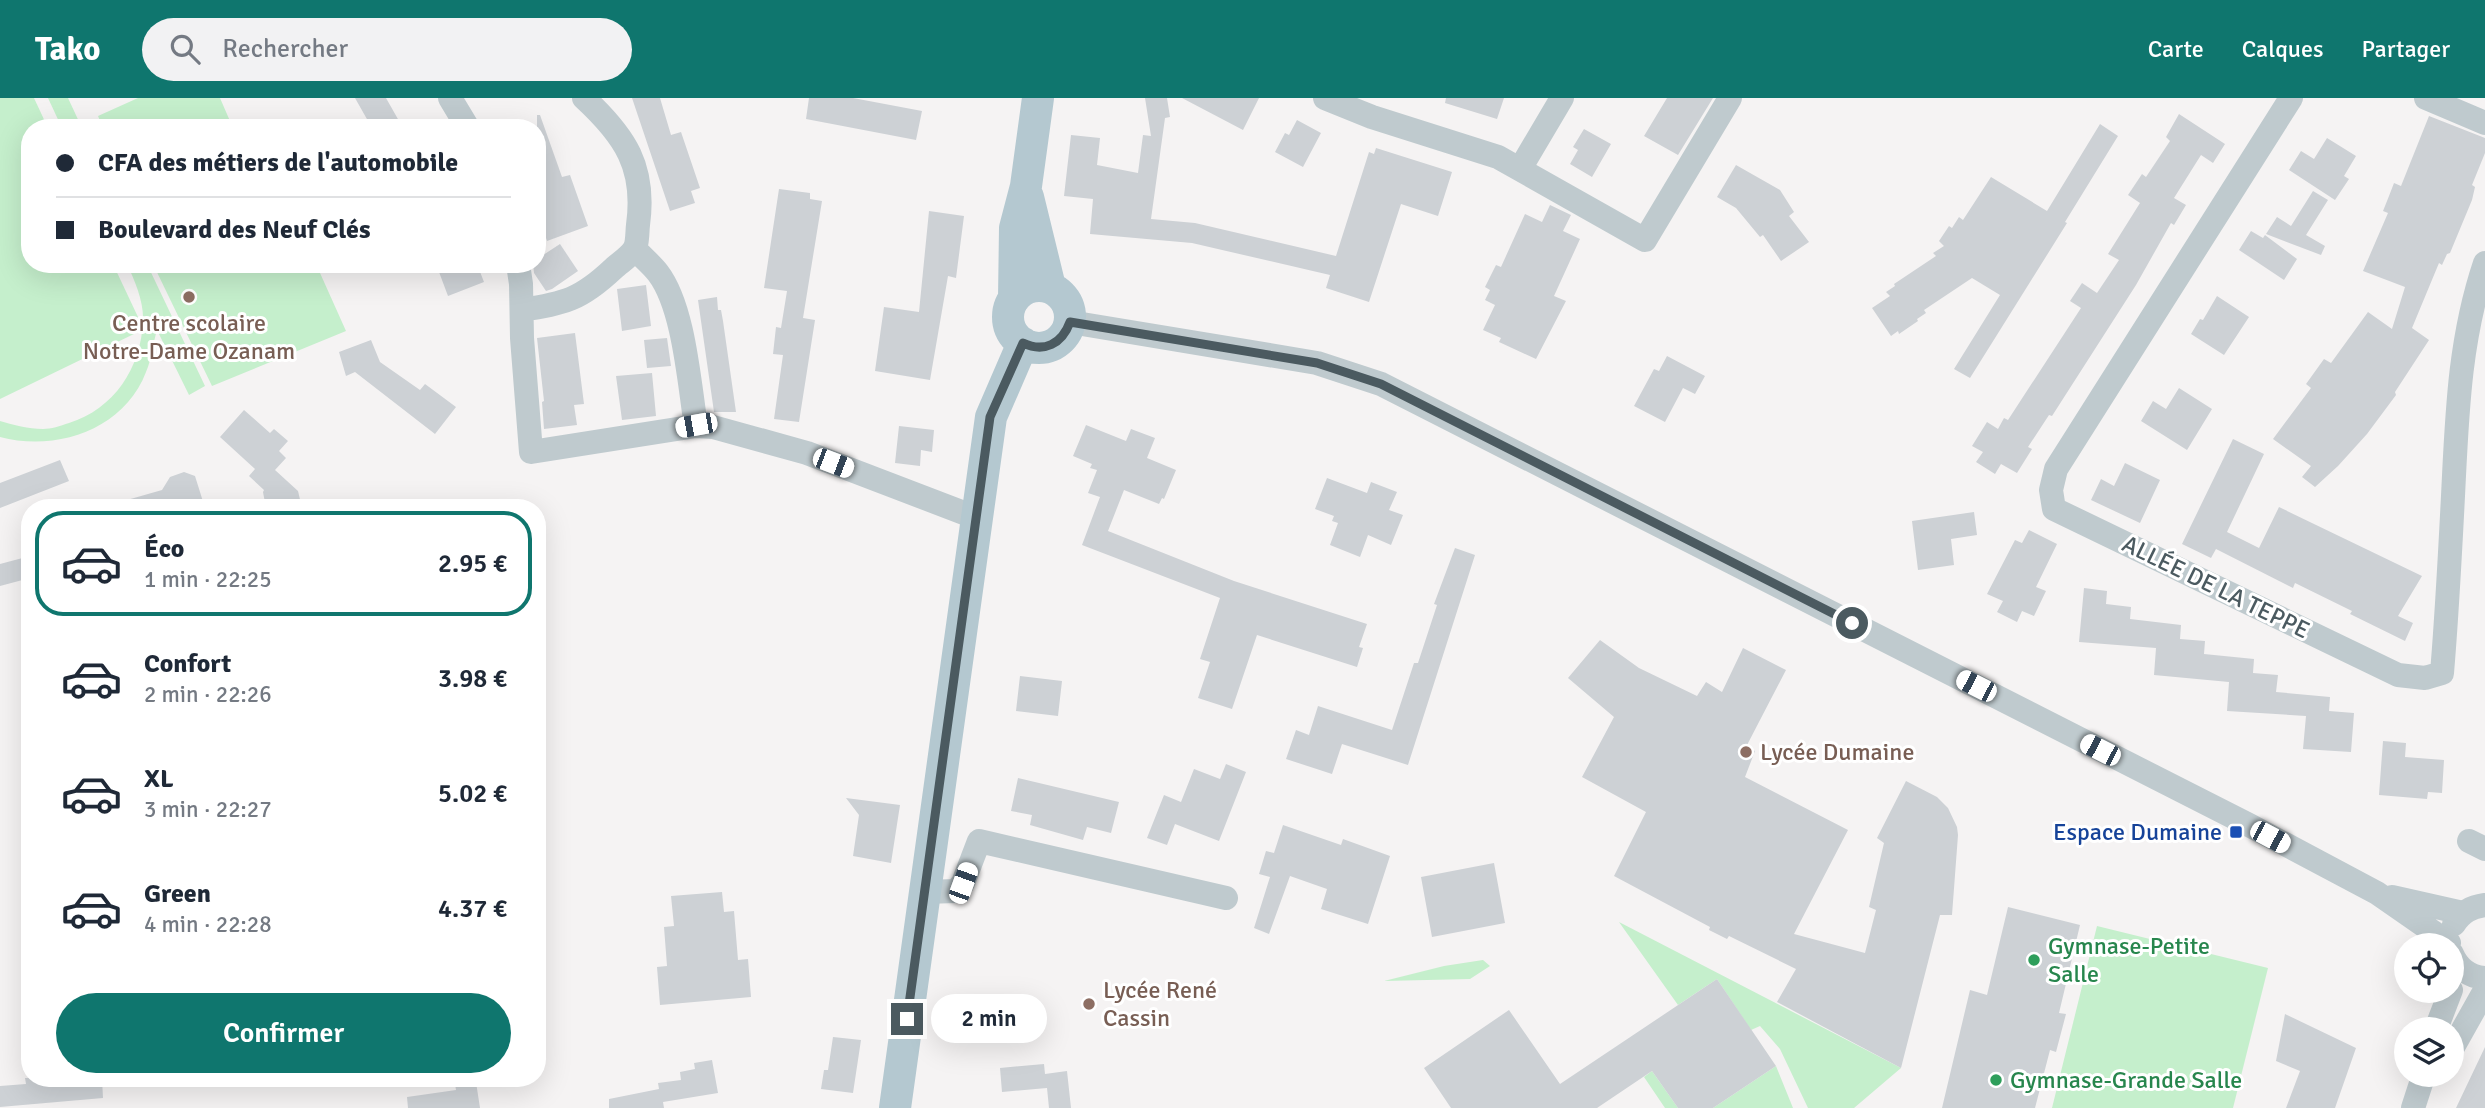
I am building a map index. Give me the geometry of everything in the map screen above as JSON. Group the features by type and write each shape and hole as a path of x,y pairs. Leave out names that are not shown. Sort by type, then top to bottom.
{"main road":[{"path":"1014,299 1030,287 1049,288 1064,297 1070,322 1067,332 1052,345 1032,347 1015,337 1008,318 1014,299 1015,228 1026,186 1038,98"},
{"path":"1026,186 1049,288"},
{"path":"895,1108 990,417 1023,343"}],"street":[{"path":"522,310 558,304 590,290 635,249 641,204 638,174 630,151 615,128 584,98"},
{"path":"1520,169 1562,98"},
{"path":"1329,99 1372,117 1498,157 1645,240 1730,98"},
{"name":"ALLÉE DE LA TEPPE","path":"2291,98 2056,469 2051,490 2054,509 2398,675 2425,678 2442,673 2458,388 2477,330 2473,299 2485,263"},
{"path":"2426,98 2485,123"},
{"path":"459,101 465,119"},
{"path":"635,249 658,273 671,295 696,425"},
{"path":"519,273 531,453 696,425 713,427 807,453 977,518"},
{"path":"1070,322 1317,363 1381,384 2249,825 2377,893 2419,933"},
{"path":"925,892 956,891 963,883 979,841 1226,898"},
{"path":"2377,893 2474,909"},
{"path":"2452,933 2452,927 2474,909"},
{"path":"2464,971 2485,978"},
{"path":"2464,1028 2485,990"},
{"path":"2415,1103 2425,1087"}],"green space":[{"path":"0,98 34,98 44,119 21,119 21,273 117,273 138,317 136,333 0,399"},
{"path":"48,98 68,98 78,119 58,119"},
{"path":"138,98 220,98 229,119 99,119 98,116"},
{"path":"131,273 151,273 205,386 189,395 157,330 148,367 136,392 122,409 105,422 86,432 65,438 21,441 0,437 0,421 26,428 46,429 85,417 112,397 131,370 141,338 143,314"},
{"path":"157,273 320,273 346,331 212,386"},
{"path":"1619,922 1901,1068 1854,1108 1808,1108 1780,1049 1760,1026 1751,1030 1717,979 1678,1005"},
{"path":"2097,926 2268,968 2233,1108 2052,1108"},
{"path":"1483,960 1490,966 1470,979 1384,981 1444,966"},
{"path":"1776,1066 1793,1108 1713,1108"},
{"path":"1652,1071 1678,1108 1665,1108 1644,1077"}],"building":[{"path":"355,98 386,98 398,119 367,119"},
{"path":"632,98 660,98 671,135 681,132 700,188 691,191 695,203 670,211"},
{"path":"809,98 853,98 922,111 916,140 806,119"},
{"path":"1145,98 1167,98 1170,117 1165,118 1151,219 1195,223 1336,256 1369,152 1374,154 1376,148 1452,172 1438,216 1401,204 1369,302 1326,288 1330,275 1192,243 1090,234 1093,199 1064,196 1071,135 1100,138 1097,165 1138,173 1143,135 1151,136"},
{"path":"1182,98 1259,98 1243,130"},
{"path":"1446,98 1504,98 1497,119 1445,103"},
{"path":"1667,98 1713,98 1678,155 1644,136"},
{"path":"2179,114 2225,144 2213,163 2201,155 2174,198 2186,205 2174,225 2171,223 2136,285 2052,416 2049,415 2028,447 2032,449 2017,473 2001,464 1995,474 1976,462 1983,452 1972,446 1987,422 1998,429 2004,418 2008,420 2081,308 2070,301 2082,283 2097,293 2119,260 2108,254 2140,203 2128,195 2142,174 2146,177 2170,141 2166,137"},
{"path":"2429,116 2485,138 2485,153 2472,185 2475,187 2472,200 2450,253 2442,265 2439,263 2412,328 2429,340 2395,392 2396,395 2367,434 2315,487 2302,477 2311,466 2273,439 2311,388 2306,384 2324,359 2331,363 2368,312 2392,329 2405,287 2363,271 2388,213 2383,211 2394,183 2401,186"},
{"path":"1297,120 1321,133 1303,167 1275,152 1285,133 1289,135"},
{"path":"2100,124 2118,136 1970,378 1954,369 2000,295 1972,278 1924,310 1926,313 1917,319 1918,321 1899,334 1898,331 1891,336 1872,308 1890,296 1886,292 1895,286 1894,284 1936,256 1933,253 1944,246 1939,241 1949,226 1952,228 1959,217 1963,220 1991,177 2047,211"},
{"path":"1584,129 1611,144 1592,177 1570,164 1578,150 1573,147"},
{"path":"546,132 562,177 570,175 588,226 547,241"},
{"path":"2327,138 2356,156 2344,176 2349,179 2335,200 2289,170 2301,151 2314,159"},
{"path":"1736,165 1780,190 1794,212 1789,216 1809,242 1781,261 1763,235 1760,237 1736,208 1717,197"},
{"path":"779,189 810,193 810,199 822,201 803,318 815,320 799,422 774,419 783,355 773,354 776,327 781,328 787,291 764,288"},
{"path":"2313,191 2328,200 2306,235 2325,246 2321,255 2266,234 2277,217 2291,226"},
{"path":"1550,205 1571,215 1563,231 1580,239 1554,296 1566,301 1536,359 1499,342 1501,338 1483,330 1495,305 1485,300 1490,290 1485,287 1496,265 1501,267 1525,214 1542,222"},
{"path":"929,211 964,216 956,278 948,276 930,380 875,371 884,307 919,312"},
{"path":"2251,231 2263,238 2265,235 2297,259 2284,280 2239,250"},
{"path":"560,244 578,271 546,291 534,273 546,273 546,253"},
{"path":"439,273 480,273 484,282 448,296"},
{"path":"646,285 651,326 622,331 617,289"},
{"path":"2217,296 2249,317 2224,355 2191,334"},
{"path":"717,297 736,412 714,412 698,300"},
{"path":"575,333 584,404 574,405 577,425 544,429 544,401 537,338"},
{"path":"667,338 671,366 647,368 644,340"},
{"path":"371,340 380,362 420,390 425,384 456,407 435,434 355,372 346,376 339,352"},
{"path":"1667,356 1705,376 1695,394 1683,388 1665,422 1634,406 1654,369 1659,371"},
{"path":"652,373 656,416 622,420 616,376"},
{"path":"2179,388 2212,409 2187,450 2141,421 2153,401 2166,409"},
{"path":"244,410 270,433 274,429 288,441 279,451 286,458 275,470 298,491 300,499 264,499 264,490 249,476 255,469 220,437"},
{"path":"1086,425 1126,441 1131,429 1155,438 1147,458 1176,470 1164,499 1162,498 1159,504 1124,490 1108,531 1234,581 1367,624 1359,647 1363,648 1357,667 1257,635 1232,709 1198,698 1210,662 1200,659 1220,598 1082,545 1100,497 1088,493 1097,470 1090,468 1092,464 1073,456"},
{"path":"899,426 934,430 932,452 921,450 920,466 895,463"},
{"path":"2233,439 2264,454 2227,532 2259,548 2279,507 2422,576 2398,616 2413,623 2405,641 2295,583 2293,588 2216,549 2211,558 2182,544"},
{"path":"60,460 69,481 0,508 0,483"},
{"path":"2125,463 2160,480 2140,523 2091,500 2101,479 2114,486"},
{"path":"184,472 195,476 202,499 130,499 162,490 170,477"},
{"path":"1327,478 1367,493 1371,482 1397,492 1389,510 1403,515 1391,545 1368,535 1360,557 1330,545 1338,523 1332,521 1334,516 1315,509"},
{"path":"1974,512 1977,535 1951,539 1954,565 1918,570 1912,521"},
{"path":"2029,530 2057,544 2036,587 2046,591 2034,616 2022,611 2017,622 1997,612 2003,601 1987,594 2015,540 2022,543"},
{"path":"1455,548 1475,555 1408,765 1342,744 1332,774 1286,759 1296,730 1309,735 1318,706 1392,730 1414,663 1418,663 1437,605 1434,604"},
{"path":"21,558 21,580 0,586 0,564"},
{"path":"2084,588 2107,591 2106,604 2131,607 2130,619 2181,625 2180,639 2205,641 2204,654 2254,659 2253,673 2278,675 2276,692 2330,697 2329,711 2354,713 2351,752 2303,749 2306,716 2227,711 2229,682 2154,675 2156,648 2079,642"},
{"path":"1600,640 1639,668 1697,696 1706,682 1722,692 1743,648 1786,670 1746,747 1755,751 1745,777 1848,830 1794,934 1865,953 1876,910 1869,907 1884,843 1877,838 1906,781 1937,797 1948,808 1958,835 1952,915 1940,915 1901,1068 1777,1002 1796,969 1729,936 1727,939 1709,930 1710,927 1614,876 1646,812 1582,777 1614,717 1568,678"},
{"path":"1020,676 1062,681 1058,716 1016,711"},
{"path":"2383,741 2406,743 2405,757 2444,760 2442,793 2428,792 2427,799 2379,795"},
{"path":"1226,764 1246,772 1219,841 1175,824 1167,845 1147,838 1164,795 1181,802 1194,769 1220,779"},
{"path":"1018,778 1119,802 1111,833 1087,827 1083,840 1030,825 1032,815 1011,811"},
{"path":"846,798 900,805 891,863 853,856 859,815"},
{"path":"1283,825 1341,845 1343,839 1390,856 1368,924 1321,909 1327,889 1290,876 1269,934 1254,928 1270,877 1259,874 1266,851 1274,853"},
{"path":"1494,863 1505,923 1432,937 1421,877"},
{"path":"722,892 724,912 734,911 738,960 748,959 751,997 660,1005 657,967 667,966 664,927 674,926 671,896"},
{"path":"2008,907 2080,925 2059,1013 2066,1014 2056,1052 2050,1050 2035,1108 1942,1108 1970,990 1987,995"},
{"path":"1717,979 1776,1066 1713,1108 1678,1108 1652,1071 1597,1108 1451,1108 1424,1068 1509,1010 1560,1084"},
{"path":"2285,1014 2356,1048 2335,1108 2286,1108 2300,1071 2276,1061"},
{"path":"833,1037 861,1040 853,1093 821,1089 824,1070 828,1070"},
{"path":"2485,1047 2485,1108 2456,1108"},
{"path":"712,1060 718,1093 663,1102 664,1108 609,1108 609,1099 659,1089 658,1083 681,1080 680,1072 695,1069 694,1063"},
{"path":"1044,1064 1045,1074 1067,1071 1071,1108 1049,1108 1047,1088 1002,1092 1000,1068"},
{"path":"0,1086 102,1087 103,1098 0,1107"},
{"path":"456,1087 477,1087 480,1108 408,1108 407,1097 456,1090"}],"place":[{"name":"Centre scolaire Notre-Dame Ozanam","path":"189,297"},
{"name":"Lycée Dumaine","path":"1746,752"},
{"name":"Espace Dumaine","path":"2236,832"},
{"name":"Gymnase-Petite Salle","path":"2034,960"},
{"name":"Lycée René Cassin","path":"1089,1004"},
{"name":"Gymnase-Grande Salle","path":"1996,1080"}],"route":[{"path":"907,1019 990,417 1023,343 1042,348 1052,345 1067,332 1070,322 1257,351 1317,363 1381,384 1852,623"}]}
